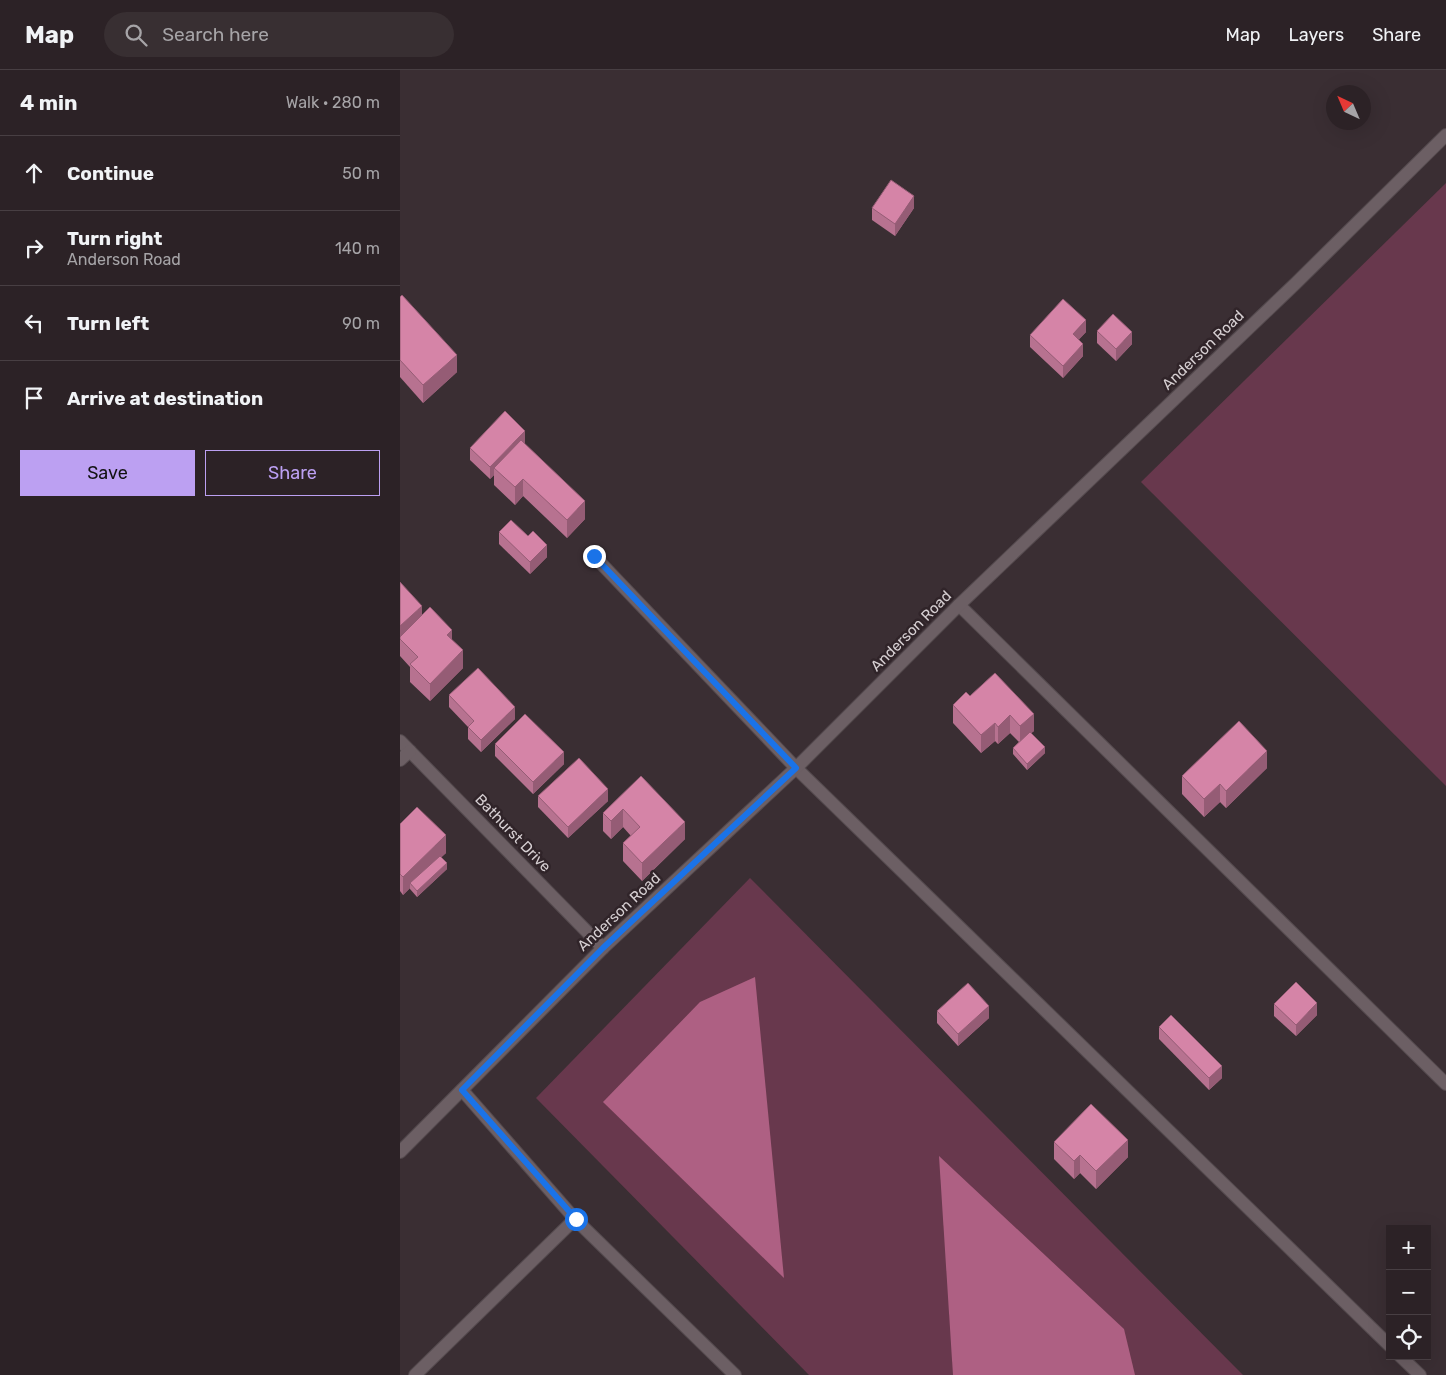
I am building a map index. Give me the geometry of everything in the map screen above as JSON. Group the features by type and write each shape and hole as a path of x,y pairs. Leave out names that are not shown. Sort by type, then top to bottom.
{"street":[{"name":"Anderson Road","path":"400,1152 603,948 796,768 959,605 1296,284 1446,135"},
{"path":"594,556 796,768 1386,1342"},
{"path":"959,605 1446,1084"},
{"name":"Bathurst Drive","path":"400,741 603,948"},
{"path":"400,760 410,751"},
{"path":"462,1090 576,1219 735,1375"},
{"path":"415,1375 576,1219"},
{"path":"1404,1360 1420,1375"}],"shaded area":[{"path":"1446,183 1446,786 1141,482"},
{"path":"750,878 1243,1375 809,1375 536,1098"},
{"path":"755,977 784,1278 603,1102 700,1002"},
{"path":"939,1156 1124,1329 1135,1375 953,1375"}],"building":[{"path":"891,180 914,196 895,224 872,208"},
{"path":"402,295 457,355 423,385 400,360 400,297"},
{"path":"1063,299 1086,320 1073,334 1083,344 1063,366 1030,335"},
{"path":"1113,314 1132,332 1116,349 1097,331"},
{"path":"505,411 525,431 490,467 470,448"},
{"path":"521,440 585,501 567,520 523,479 515,487 494,468"},
{"path":"511,520 528,536 533,531 547,545 530,562 499,532"},
{"path":"400,582 422,606 400,626"},
{"path":"430,607 452,630 447,635 463,650 430,684 410,664 418,657 400,637"},
{"path":"478,668 515,707 481,740 468,727 474,721 449,695"},
{"path":"995,673 1034,714 1020,726 1010,715 998,727 995,723 981,735 953,705 966,692 970,696"},
{"path":"525,714 564,752 533,782 495,744"},
{"path":"1239,721 1267,751 1226,791 1220,784 1204,799 1182,776"},
{"path":"1030,732 1045,747 1027,764 1013,748"},
{"path":"579,758 608,789 568,827 538,796"},
{"path":"641,776 685,822 642,863 623,843 640,827 623,809 611,821 603,813"},
{"path":"417,807 446,835 403,877 400,874 400,824"},
{"path":"440,856 447,863 417,891 410,883"},
{"path":"1296,982 1317,1003 1296,1025 1274,1004"},
{"path":"968,983 989,1006 958,1034 937,1011"},
{"path":"1171,1015 1222,1066 1209,1078 1159,1027"},
{"path":"1091,1104 1128,1140 1096,1171 1080,1155 1074,1161 1054,1142"}],"route":[{"path":"576,1219 462,1090 603,948 796,768 594,556"}]}
